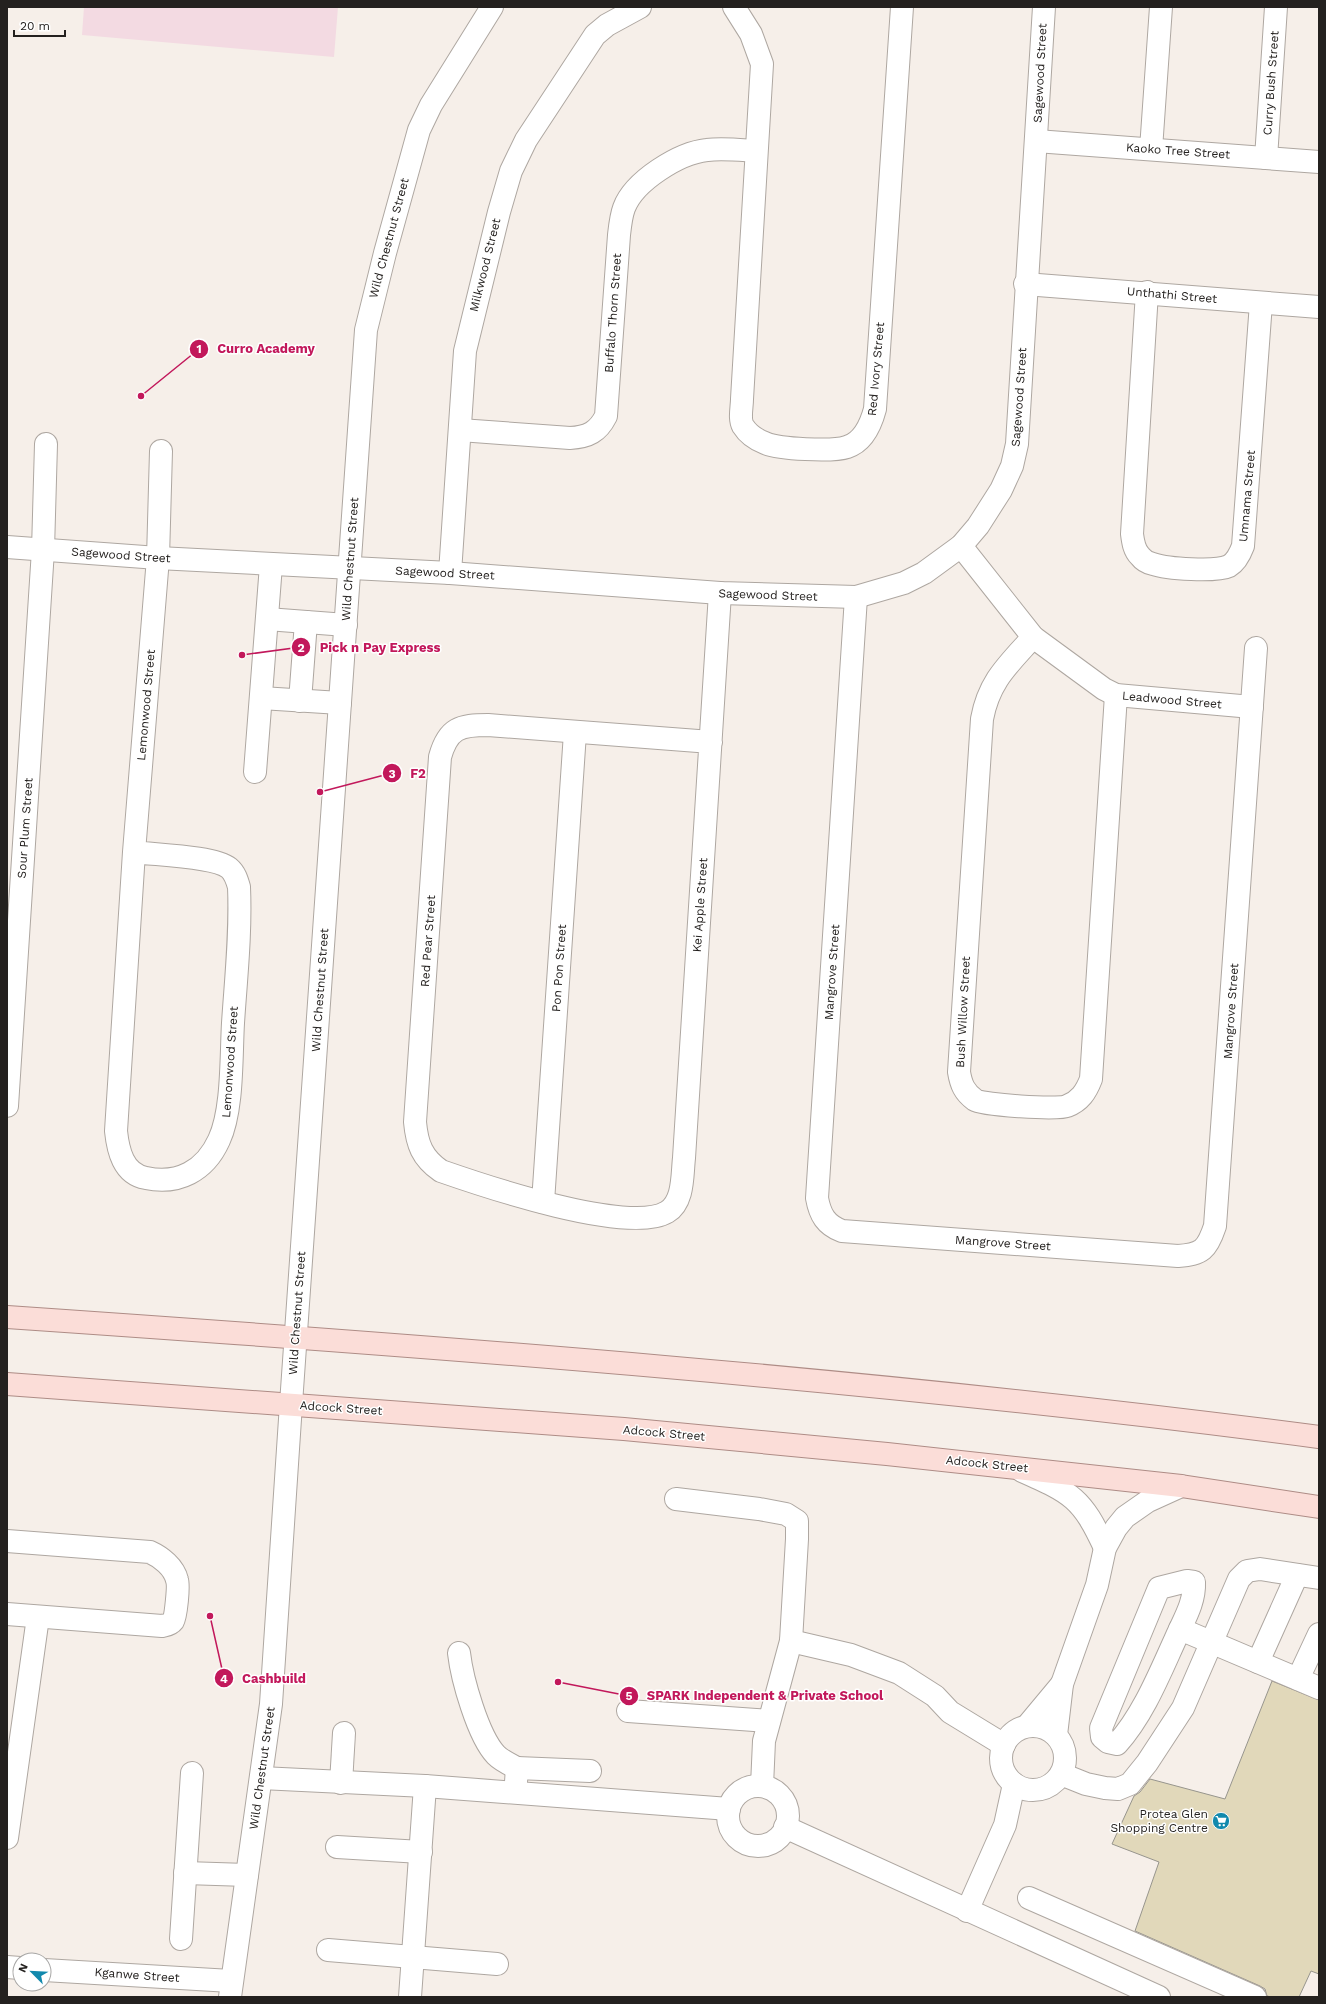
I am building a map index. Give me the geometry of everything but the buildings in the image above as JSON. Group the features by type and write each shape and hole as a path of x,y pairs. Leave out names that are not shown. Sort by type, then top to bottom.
{"main road":[{"path":"7,1317 296,1337 679,1369 908,1390 1319,1437"},
{"name":"Adcock Street","path":"7,1384 624,1429 1014,1467 1181,1486 1319,1507"}],"street":[{"name":"Wild Chestnut Street","path":"230,1989 271,1704 366,330 371,305 423,120 492,7"},
{"name":"Milkwood Street","path":"450,573 465,351 469,329 511,171 526,140 596,35 607,25 640,7"},
{"name":"Red Ivory Street","path":"734,7 751,34 762,64 742,399 743,426 752,436 764,443 776,446 833,450 848,447 858,441 866,432 872,421 875,409 902,7"},
{"name":"Sagewood Street","path":"7,547 271,565 450,573 720,594 856,597 904,583 924,573 961,546 992,508 1012,466 1017,444 1025,284 1044,7"},
{"path":"1151,149 1161,7"},
{"name":"Curry Bush Street","path":"1266,158 1276,7"},
{"name":"Kaoko Tree Street","path":"1036,141 1319,162"},
{"name":"Buffalo Thorn Street","path":"460,430 570,438 583,438 594,433 602,424 606,416 619,235 624,207 629,198 640,185 673,160 689,153 708,150 756,151"},
{"name":"Unthathi Street","path":"1025,284 1147,292 1319,307"},
{"name":"Umnama Street","path":"1147,292 1132,534 1134,546 1139,556 1153,564 1162,566 1213,570 1222,568 1231,565 1238,557 1243,546 1261,303"},
{"name":"Sour Plum Street","path":"7,1106 44,550 46,444"},
{"name":"Lemonwood Street","path":"134,852 208,860 221,864 230,869 235,876 239,887 230,1068 225,1126 219,1141 208,1157 193,1172 172,1180 157,1181 142,1178 130,1169 122,1159 118,1147 116,1131 134,852 158,558 161,451"},
{"name":"Leadwood Street","path":"961,546 1033,637 1084,675 1116,695 1252,707"},
{"path":"255,772 271,565"},
{"name":"Kei Apple Street","path":"668,1212 675,1205 680,1194 684,1158 720,594"},
{"name":"Mangrove Street","path":"856,597 817,1198 819,1210 825,1220 832,1227 842,1231 1178,1256 1192,1255 1201,1251 1207,1246 1215,1226 1256,648"},
{"path":"267,619 346,625"},
{"path":"300,701 306,622"},
{"name":"Bush Willow Street","path":"1033,637 990,688 982,719 959,1072 962,1087 977,1101 1053,1108 1066,1107 1080,1099 1087,1090 1091,1079 1116,695"},
{"path":"261,698 340,703"},
{"name":"Red Pear Street","path":"668,1212 642,1219 583,1213 441,1171 430,1163 421,1149 417,1137 415,1122 440,757 443,747 449,737 460,728 468,725 711,742"},
{"name":"Pon Pon Street","path":"543,1202 575,733"},
{"path":"1014,1467 1056,1486 1071,1495 1087,1512 1105,1548"},
{"path":"1056,1735 1062,1684 1097,1585 1105,1548 1116,1528 1125,1517 1148,1501 1181,1486"},
{"path":"676,1499 759,1509 786,1514 797,1521 791,1641 764,1741 762,1786"},
{"path":"7,1541 150,1552 161,1557 172,1569 178,1581 176,1614 168,1625 162,1626 7,1614"},
{"path":"1061,1774 1086,1784 1106,1788 1118,1789 1130,1784 1183,1708 1239,1579 1247,1571 1260,1569 1319,1578"},
{"path":"1258,1662 1297,1574"},
{"path":"1187,1580 1194,1582 1192,1601 1180,1629 1156,1682 1127,1732 1116,1744 1108,1742 1102,1737 1101,1728 1159,1588 1187,1580"},
{"path":"7,1838 16,1704 38,1617"},
{"path":"1180,1629 1319,1688"},
{"path":"1298,1679 1319,1634"},
{"path":"791,1641 851,1655 899,1673 935,1696 950,1712 1004,1745"},
{"path":"459,1653 465,1685 485,1737 495,1754 505,1763 517,1768 590,1771"},
{"path":"1027,1726 1062,1684"},
{"path":"628,1711 769,1721"},
{"path":"1027,1726 1038,1726 1047,1729 1056,1735 1062,1743 1065,1753 1065,1764 1061,1774 1049,1786 1024,1787 1007,1776 1002,1766 1001,1756 1004,1745 1009,1737 1017,1730 1027,1726"},
{"path":"341,1783 344,1733"},
{"path":"515,1793 517,1768"},
{"path":"181,1939 192,1773"},
{"path":"261,1778 425,1786 729,1809"},
{"path":"410,1997 425,1786"},
{"path":"752,1786 762,1786 771,1789 779,1795 785,1802 788,1812 785,1827 778,1839 769,1845 759,1847 740,1841 733,1833 728,1824 729,1809 735,1796 743,1790 752,1786"},
{"path":"967,1911 1005,1825 1024,1787"},
{"path":"785,1827 1159,1997"},
{"path":"337,1847 421,1852"},
{"path":"185,1873 247,1875"},
{"path":"1029,1898 1255,1997"},
{"path":"328,1950 497,1964"},
{"name":"Kganwe Street","path":"52,1971 230,1989"}],"shaded area":[{"path":"84,7 338,7 334,57 82,35"}],"place":[{"name":"Curro Academy","path":"141,396"},
{"name":"Pick n Pay Express","path":"242,655"},
{"name":"F2","path":"320,792"},
{"name":"Cashbuild","path":"210,1616"},
{"name":"SPARK Independent & Private School","path":"558,1682"},
{"name":"Protea Glen Shopping Centre","path":"1221,1821"}]}
